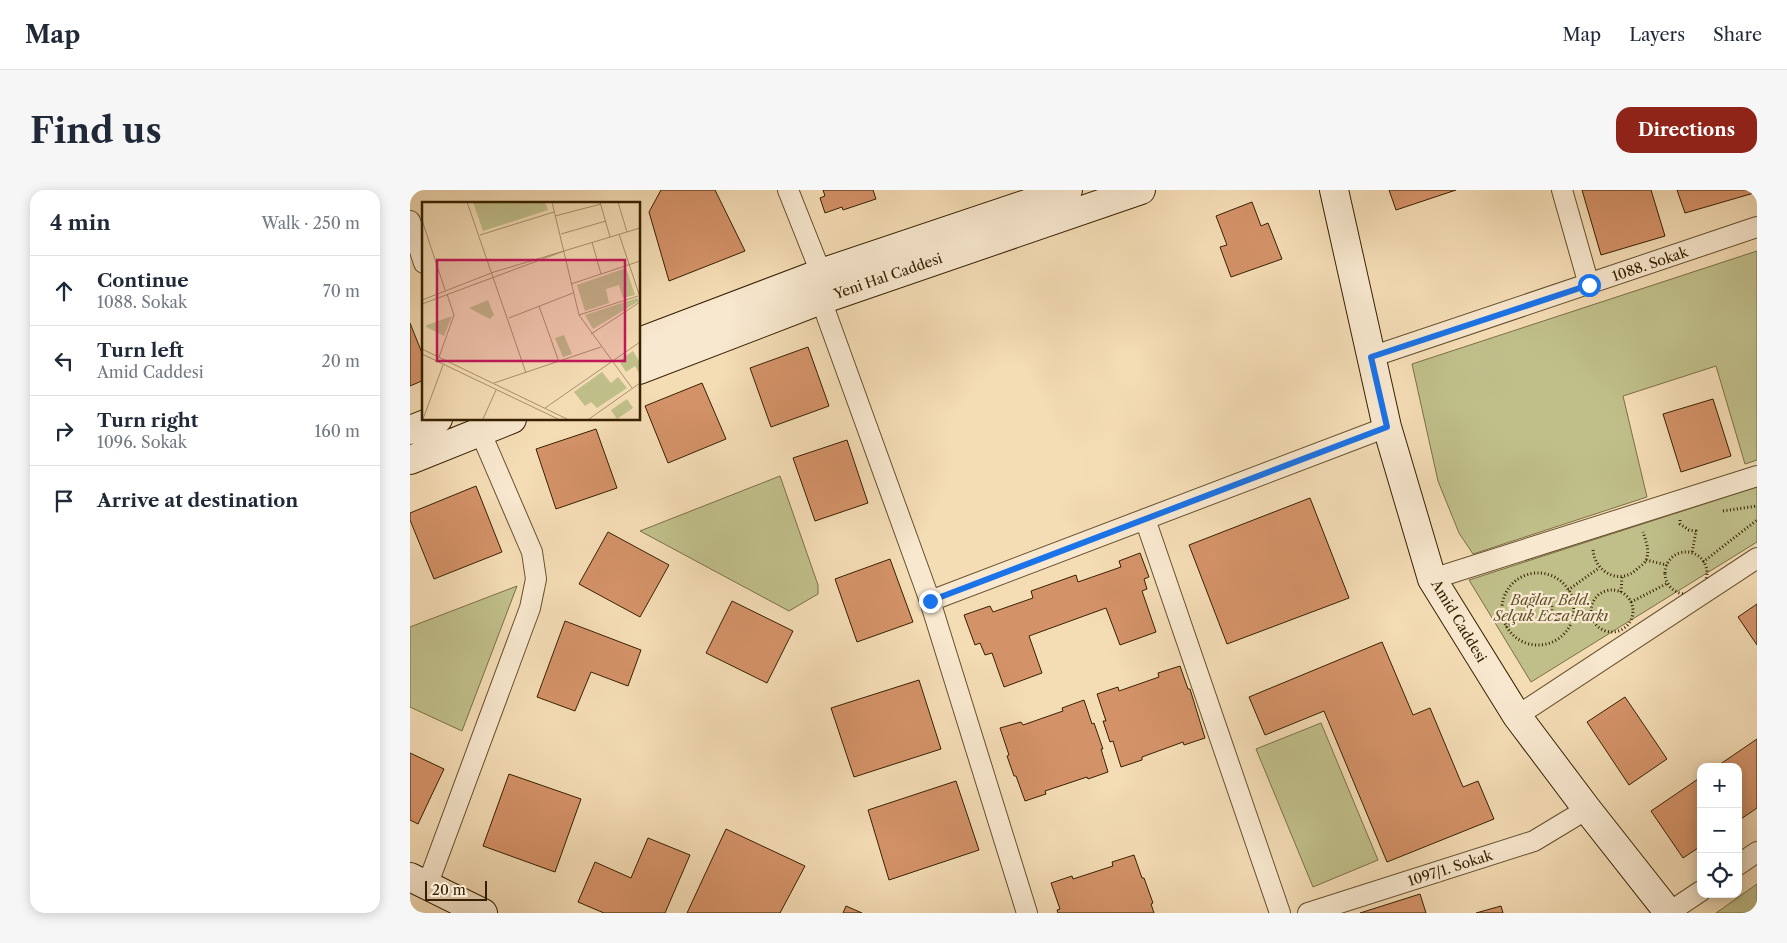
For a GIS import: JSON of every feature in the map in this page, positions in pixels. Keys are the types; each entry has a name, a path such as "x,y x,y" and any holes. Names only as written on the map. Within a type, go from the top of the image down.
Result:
{"street":[{"path":"788,190 930,601 1027,913"},
{"path":"640,342 821,286 1068,190"},
{"name":"Yeni Hal Caddesi","path":"640,370 821,286 1141,190"},
{"name":"Amid Caddesi","path":"1334,190 1387,427 1432,578 1517,716 1669,913"},
{"path":"1562,190 1589,285"},
{"path":"410,221 422,258"},
{"name":"1088. Sokak","path":"1371,357 1757,227"},
{"path":"410,430 435,420"},
{"path":"410,460 509,420"},
{"path":"930,601 1387,427"},
{"path":"480,431 532,552 536,579 530,608 419,882 483,913"},
{"path":"1432,578 1757,476"},
{"path":"1145,519 1280,913"},
{"path":"1517,716 1757,558"},
{"name":"1097/1. Sokak","path":"1308,913 1534,841 1587,809"},
{"path":"1742,862 1757,852"},
{"path":"1669,913 1697,894"}],"path":[{"path":"1723,511 1757,506"},
{"path":"1680,517 1680,524 1689,530 1696,531 1692,553"},
{"path":"1703,562 1757,520"},
{"path":"1596,527 1592,552 1599,568 1606,574 1622,578 1635,572 1646,560 1648,545 1640,524"},
{"path":"1682,552 1692,553 1701,558 1707,570 1707,576 1700,589 1694,593 1680,593 1673,590 1668,583 1665,572 1667,565 1676,555 1682,552"},
{"path":"1646,560 1667,565"},
{"path":"1568,590 1599,568"},
{"path":"1533,573 1545,574 1556,578 1568,590 1572,596 1574,608 1572,619 1567,630 1559,639 1548,644 1524,643 1514,637 1506,627 1502,616 1502,604 1505,593 1512,583 1522,576 1533,573"},
{"path":"1621,592 1622,578"},
{"path":"1631,602 1668,583"},
{"path":"1607,590 1621,592 1631,602 1632,615 1625,627 1612,632 1599,627 1591,616 1592,602 1596,596 1607,590"},
{"path":"1542,594 1550,600 1552,608 1550,616 1546,619 1538,622 1527,615 1525,606 1533,596 1542,594"},
{"path":"1506,627 1527,615"}],"green space":[{"path":"1757,251 1757,460 1745,464 1716,366 1623,396 1647,497 1473,554 1459,533 1438,481 1412,364"},
{"path":"780,476 818,585 818,594 789,611 640,531"},
{"name":"Bağlar Beld. Selçuk Ecza Parkı","path":"1757,487 1757,542 1531,682 1469,580"},
{"path":"517,586 462,731 410,707 410,627"},
{"path":"1321,723 1378,860 1313,887 1256,749"},
{"path":"1757,884 1757,913 1716,913 1737,898 1742,898 1742,895"}],"building":[{"path":"661,190 715,190 745,251 669,281 649,212"},
{"path":"823,190 873,190 876,199 843,210 842,207 825,213 820,198 825,196"},
{"path":"1389,190 1456,190 1396,210"},
{"path":"1582,190 1651,190 1665,236 1601,255"},
{"path":"1677,190 1753,190 1754,193 1685,213"},
{"path":"1252,202 1261,226 1268,223 1282,259 1231,277 1220,247 1227,245 1216,216"},
{"path":"410,323 422,353 422,381 410,386"},
{"path":"808,347 829,406 771,427 750,368"},
{"path":"702,383 726,439 668,463 645,406"},
{"path":"1713,399 1731,456 1681,472 1663,414"},
{"path":"596,429 617,488 556,509 536,449"},
{"path":"847,440 868,503 815,521 793,458"},
{"path":"476,486 502,552 434,579 410,520 410,513"},
{"path":"1310,498 1349,598 1227,644 1189,545"},
{"path":"608,532 669,565 640,617 579,584"},
{"path":"1140,553 1149,577 1144,579 1147,589 1142,591 1156,632 1120,645 1106,608 1029,636 1042,673 1004,687 992,653 985,655 980,643 975,645 964,615 990,606 993,612 1033,598 1031,591 1076,575 1078,582 1121,567 1119,561"},
{"path":"890,559 913,622 857,642 835,579"},
{"path":"732,601 793,631 767,683 706,653"},
{"path":"1757,604 1757,645 1738,617"},
{"path":"565,621 641,650 628,686 591,672 575,711 537,697"},
{"path":"1382,642 1413,715 1430,708 1463,787 1478,781 1494,819 1387,862 1324,711 1265,735 1249,697"},
{"path":"1180,666 1188,689 1190,689 1205,738 1184,745 1183,742 1121,767 1113,741 1110,742 1103,721 1106,721 1097,694 1118,687 1119,691 1159,677 1158,673"},
{"path":"919,680 941,749 854,777 831,708"},
{"path":"1625,697 1667,759 1629,785 1587,722"},
{"path":"1084,700 1103,749 1101,749 1108,772 1045,791 1046,794 1025,801 1007,756 1009,755 1000,728 1021,722 1023,725 1063,711 1062,708"},
{"path":"1757,739 1757,808 1742,818 1742,763 1722,763"},
{"path":"410,753 444,769 418,824 410,820"},
{"path":"509,774 581,799 555,872 483,846"},
{"path":"1697,780 1697,849 1683,858 1651,811"},
{"path":"956,781 979,850 889,880 868,810"},
{"path":"726,829 805,866 780,913 687,913"},
{"path":"648,838 690,855 665,913 604,913 578,902 595,862 631,878"},
{"path":"1134,855 1153,903 1151,904 1154,913 1058,913 1057,910 1060,909 1051,883 1072,876 1073,879 1113,866 1112,862"},
{"path":"1420,894 1426,913 1360,913"},
{"path":"846,906 862,913 843,913"},
{"path":"1501,906 1503,913 1476,913"}],"route":[{"path":"930,601 1387,427 1371,357 1589,285"}]}
